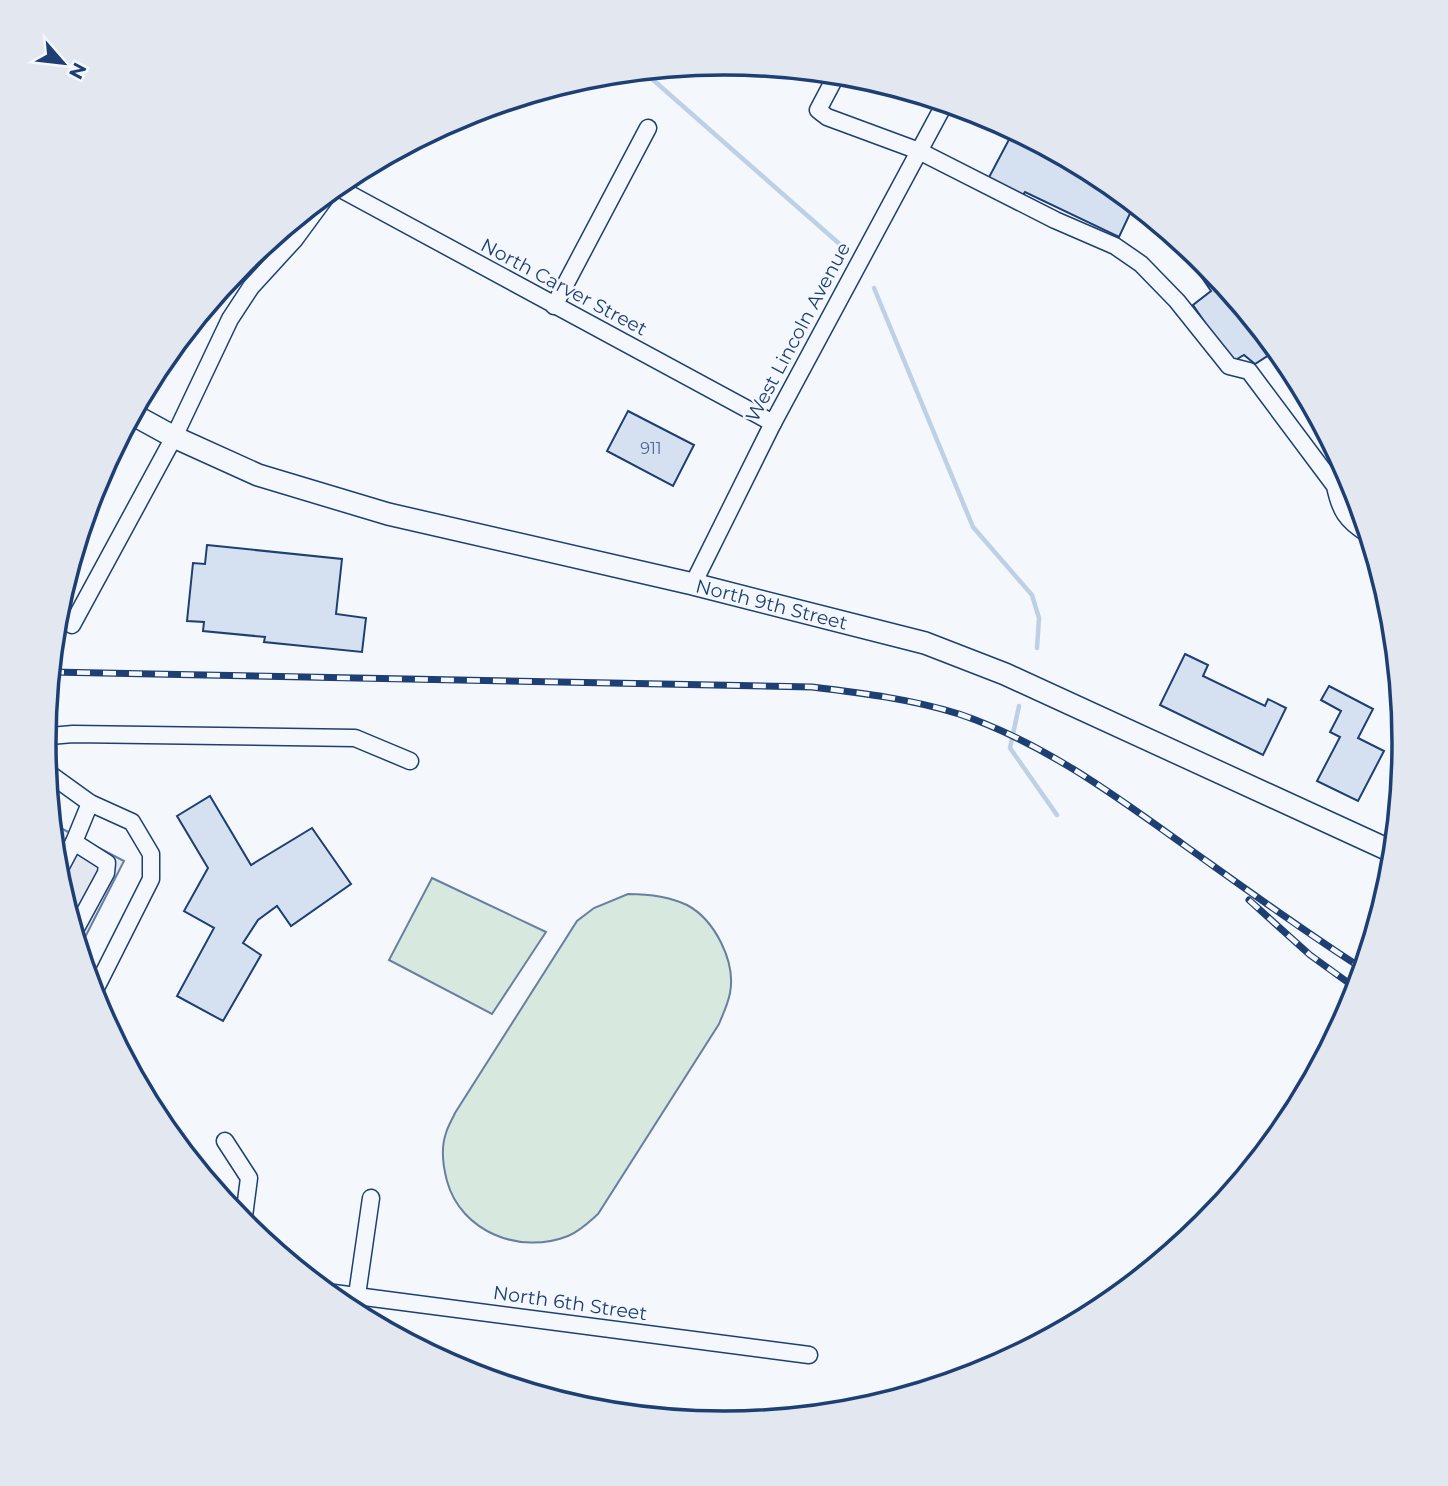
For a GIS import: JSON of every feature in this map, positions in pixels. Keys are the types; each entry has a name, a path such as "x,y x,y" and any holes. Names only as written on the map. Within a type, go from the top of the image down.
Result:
{"main road":[{"name":"North 9th Street","path":"140,418 258,475 388,514 693,584 925,643 1005,674 1383,847"}],"street":[{"path":"832,84 818,110 827,117 919,151 1055,220 1115,246 1141,264 1177,301 1229,366 1249,371 1335,486 1339,508 1356,526"},
{"name":"West Lincoln Avenue","path":"693,584 773,423 941,111"},
{"path":"554,306 648,128"},
{"name":"North Carver Street","path":"344,194 773,423"},
{"path":"72,625 174,437 230,319 251,287 310,219"},
{"path":"56,741 355,738 410,761"},
{"path":"57,779 90,803 132,822 151,854 151,879 100,981"},
{"path":"66,856 90,803"},
{"path":"74,842 107,863 106,873 80,920"},
{"path":"225,1141 249,1178 245,1208"},
{"path":"357,1295 371,1198"},
{"name":"North 6th Street","path":"347,1294 809,1355"}],"shaded area":[{"path":"62,829 124,861 85,937 69,873"},
{"path":"432,878 546,932 492,1014 389,960"},
{"path":"628,894 658,896 680,902 706,921 721,943 730,968 730,993 725,1009 719,1024 598,1214 572,1234 550,1241 531,1243 495,1235 465,1214 454,1199 444,1163 443,1144 447,1130 455,1113 577,921 594,908"}],"building":[{"path":"1009,139 1058,164 1130,213 1119,237 1025,192 1020,199 986,183"},
{"path":"1201,276 1254,336 1268,356 1255,364 1244,355 1232,362 1193,305 1211,291"},
{"path":"628,411 694,445 673,486 607,451"},
{"path":"207,545 342,559 336,614 366,618 362,652 264,642 265,637 203,631 204,622 187,621 193,563 205,564"},
{"path":"1185,654 1208,665 1203,676 1265,706 1268,699 1286,708 1263,755 1160,705"},
{"path":"1329,686 1373,709 1358,738 1384,751 1358,801 1317,781 1340,737 1330,732 1341,711 1321,700"},
{"path":"210,796 251,865 312,828 351,884 291,926 277,906 258,920 243,943 261,955 223,1021 177,996 214,928 184,911 208,868 177,816"}],"waterway":[{"path":"652,79 843,247"},
{"path":"874,288 973,527 1032,595 1039,618 1037,648"},
{"path":"1019,706 1010,748 1057,815"}],"railway":[{"path":"60,672 812,687 923,704 990,726 1048,754 1131,807 1355,964"},
{"path":"1249,900 1310,955 1348,982"}]}
